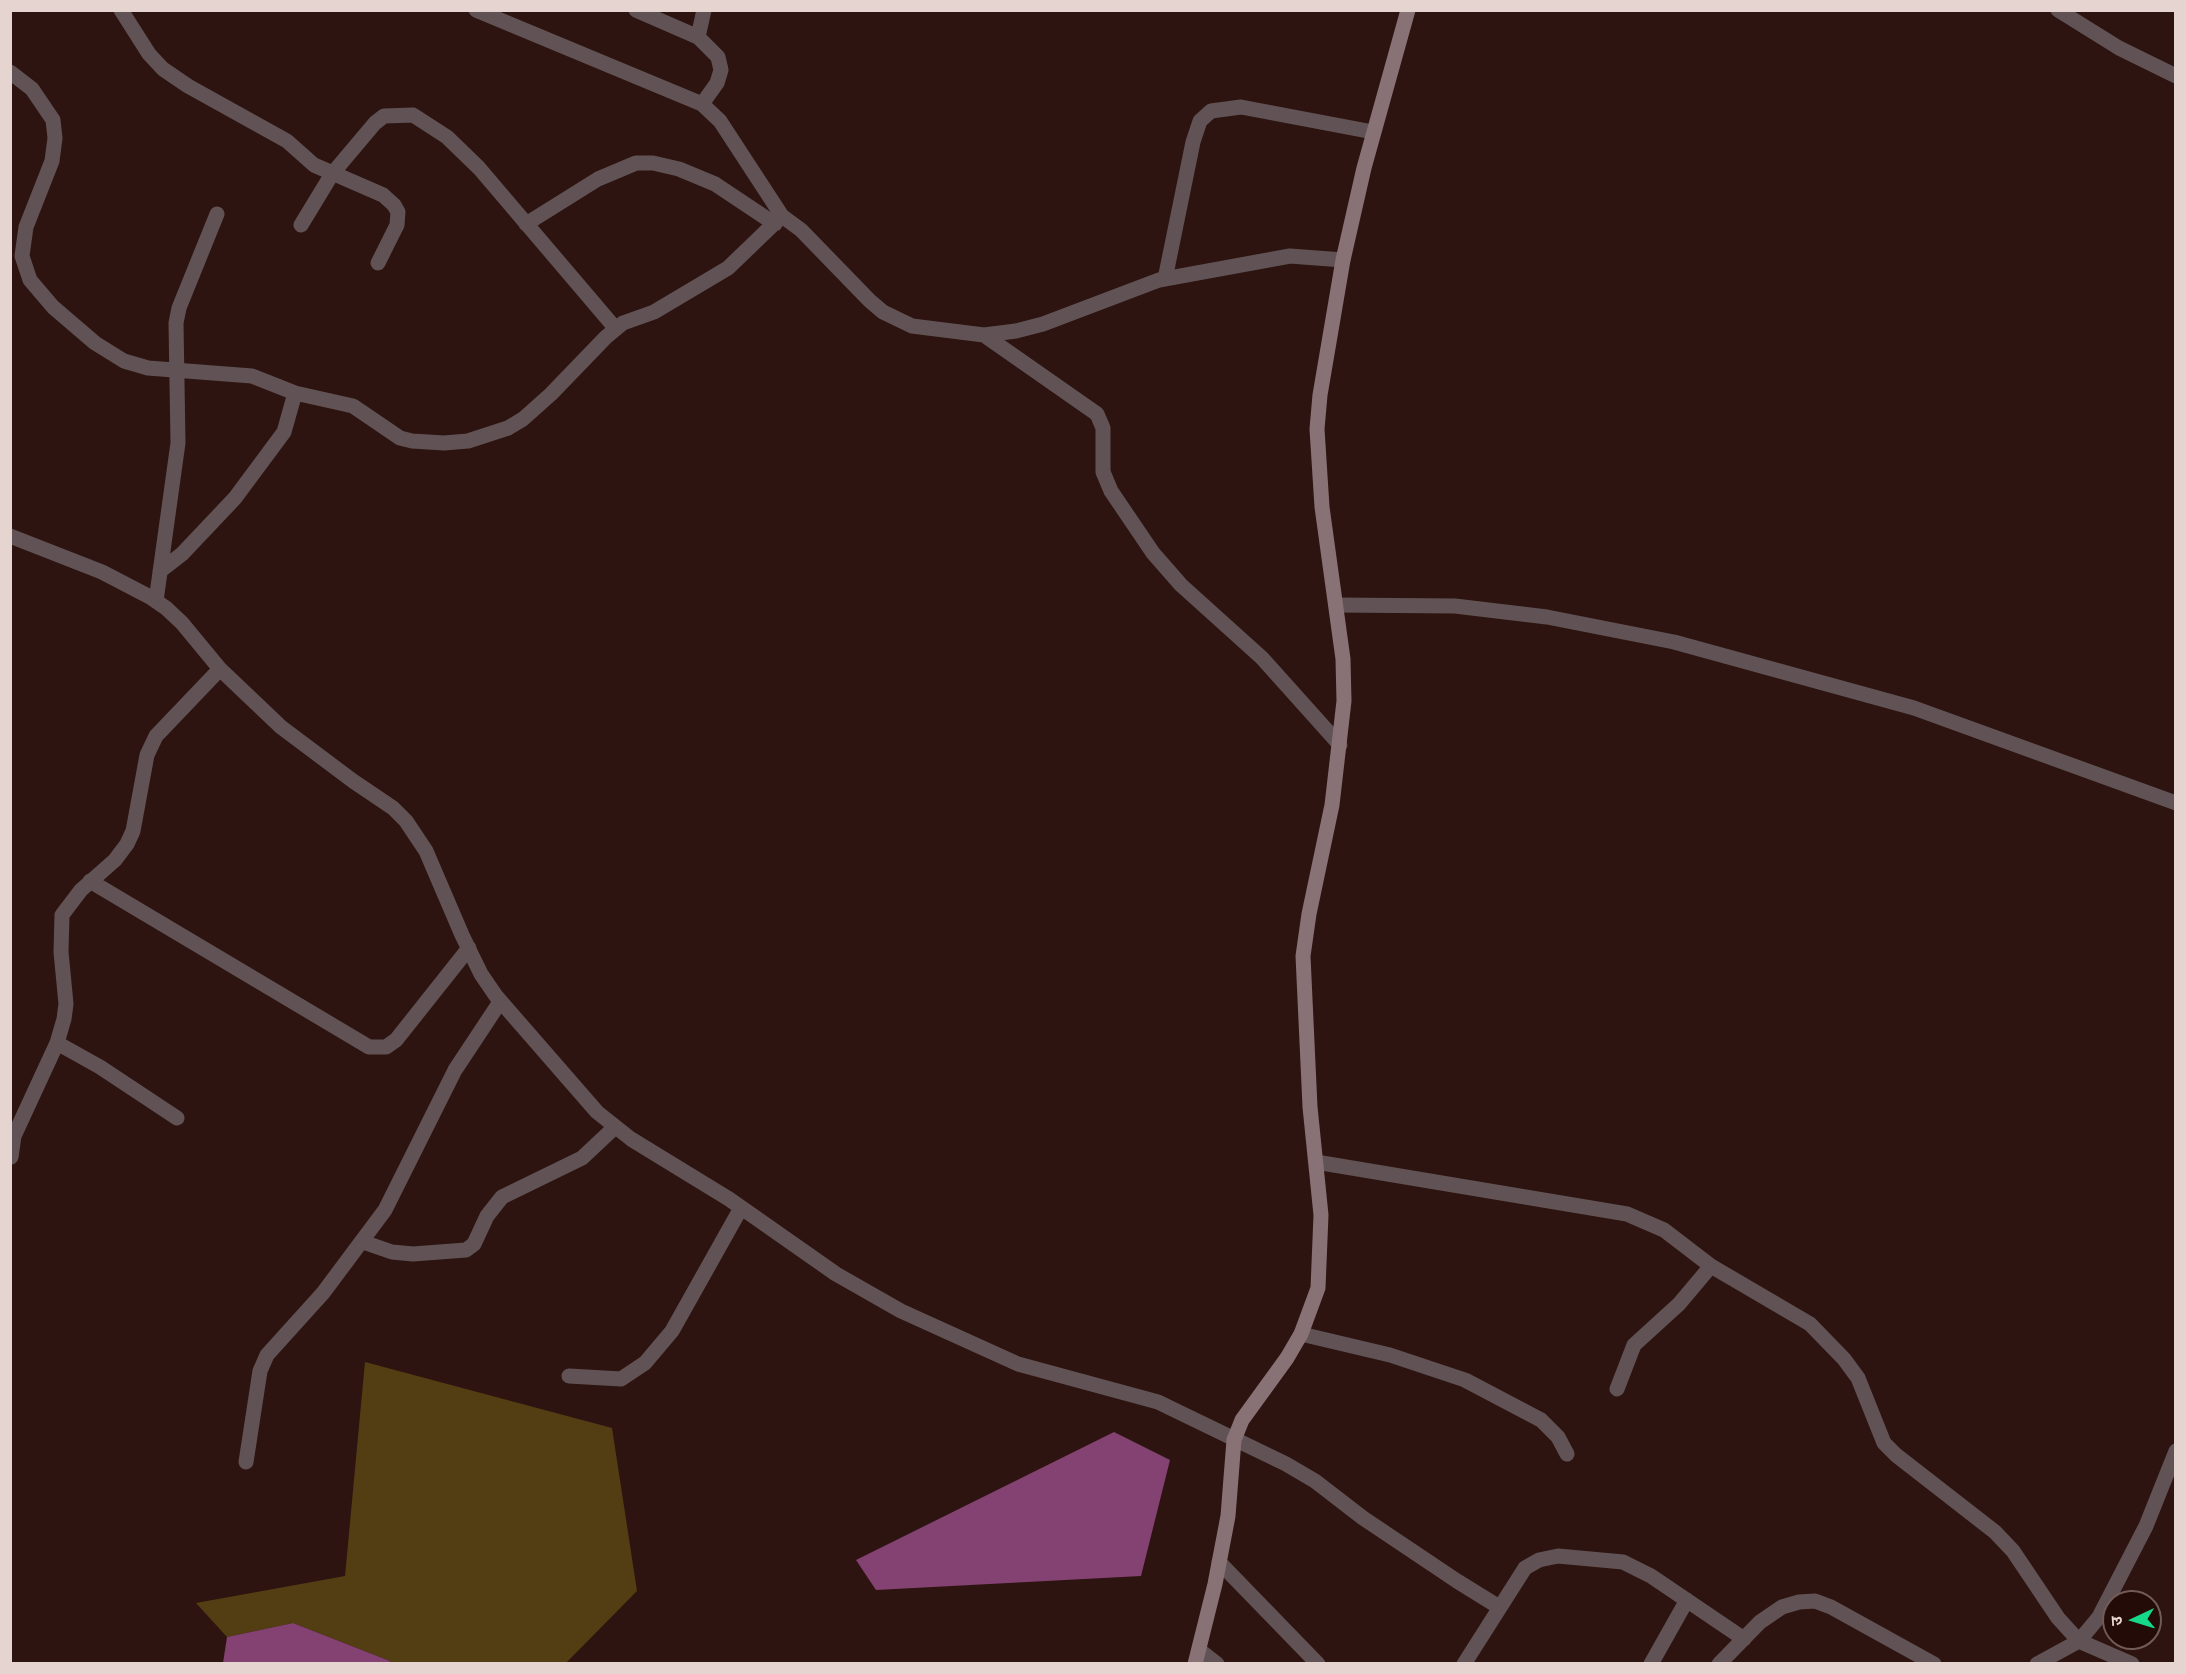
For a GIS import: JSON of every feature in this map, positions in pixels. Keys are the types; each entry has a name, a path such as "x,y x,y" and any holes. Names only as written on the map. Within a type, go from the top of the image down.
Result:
{"street":[{"path":"121,10 149,54 163,69 188,86 287,141 314,165 383,195 394,205 398,212 397,225 378,263"},
{"path":"476,10 702,104 720,121 778,220"},
{"path":"636,10 698,37 718,57 721,70 717,83 702,104"},
{"path":"698,37 704,10"},
{"path":"1217,1664 1197,1657 1228,1515 1234,1440 1242,1420 1287,1358 1301,1334 1318,1288 1321,1215 1310,1095 1303,956 1340,745 1344,690 1336,605 1322,507 1317,429 1323,372 1343,260 1373,132 1408,10"},
{"path":"2058,10 2119,48 2175,75"},
{"path":"10,72 32,89 53,120 55,138 47,179 26,227 22,256 30,280 53,307 108,353 137,366 252,376 295,393 360,408 400,438 422,443 468,441 488,436 523,419 616,329 663,306 728,268 778,220"},
{"path":"1165,279 1193,142 1200,121 1211,111 1241,107 1373,132"},
{"path":"301,225 332,174 375,123 391,115 413,115 447,137 479,168 616,329"},
{"path":"526,224 598,179 636,163 653,163 679,169 715,184 778,220 801,230 883,312 912,326 929,330 984,335 1043,324 1138,287 1165,279 1290,256 1343,260"},
{"path":"156,601 165,519 177,461 176,323 179,308 217,214"},
{"path":"984,335 1097,414 1103,428 1102,472 1111,491 1153,553 1181,585 1262,658 1340,745"},
{"path":"160,571 190,546 235,498 284,432 295,393"},
{"path":"10,536 102,572 156,601 182,623 220,669 289,733 352,781 393,808 406,821 426,851 481,974 500,1002 576,1089 615,1127 741,1208 820,1264 877,1299 972,1345 1042,1372 1158,1402 1286,1464 1315,1481 1363,1518 1499,1607"},
{"path":"1336,605 1401,603 1455,606 1547,617 1674,642 1914,708 2175,803"},
{"path":"11,1157 14,1136 57,1043 66,1004 61,952 62,915 90,881 115,860 127,844 133,831 147,755 156,736 220,669"},
{"path":"90,881 369,1047 386,1047 396,1040 469,948"},
{"path":"246,1462 255,1396 267,1355 323,1293 385,1210 454,1070 500,1002"},
{"path":"57,1043 100,1067 177,1118"},
{"path":"363,1242 392,1252 413,1254 466,1250 474,1244 487,1216 502,1197 582,1158 615,1127"},
{"path":"1316,1162 1627,1214 1664,1230 1711,1266 1810,1324 1844,1359 1858,1378 1884,1443 1896,1455 1995,1532 2013,1551 2058,1618 2079,1641 2132,1664"},
{"path":"570,1376 621,1379 645,1364 672,1331 741,1208"},
{"path":"1617,1389 1634,1345 1679,1304 1711,1266"},
{"path":"1301,1334 1390,1355 1466,1380 1541,1420 1558,1437 1567,1454"},
{"path":"2037,1664 2079,1641 2099,1617 2146,1526 2175,1451"},
{"path":"1464,1664 1525,1568 1539,1560 1558,1556 1623,1562 1651,1575 1744,1639"},
{"path":"1219,1562 1318,1664"},
{"path":"1652,1664 1687,1600"},
{"path":"1719,1664 1782,1606 1815,1601 1831,1607 1911,1657 1934,1664"}],"shaded area":[{"path":"365,1362 612,1428 637,1591 566,1663 389,1663 390,1661 293,1623 227,1637 196,1603 345,1576"},
{"path":"1114,1432 1170,1460 1141,1576 876,1590 856,1560"},
{"path":"293,1623 390,1661 389,1663 223,1663 227,1637"}]}
